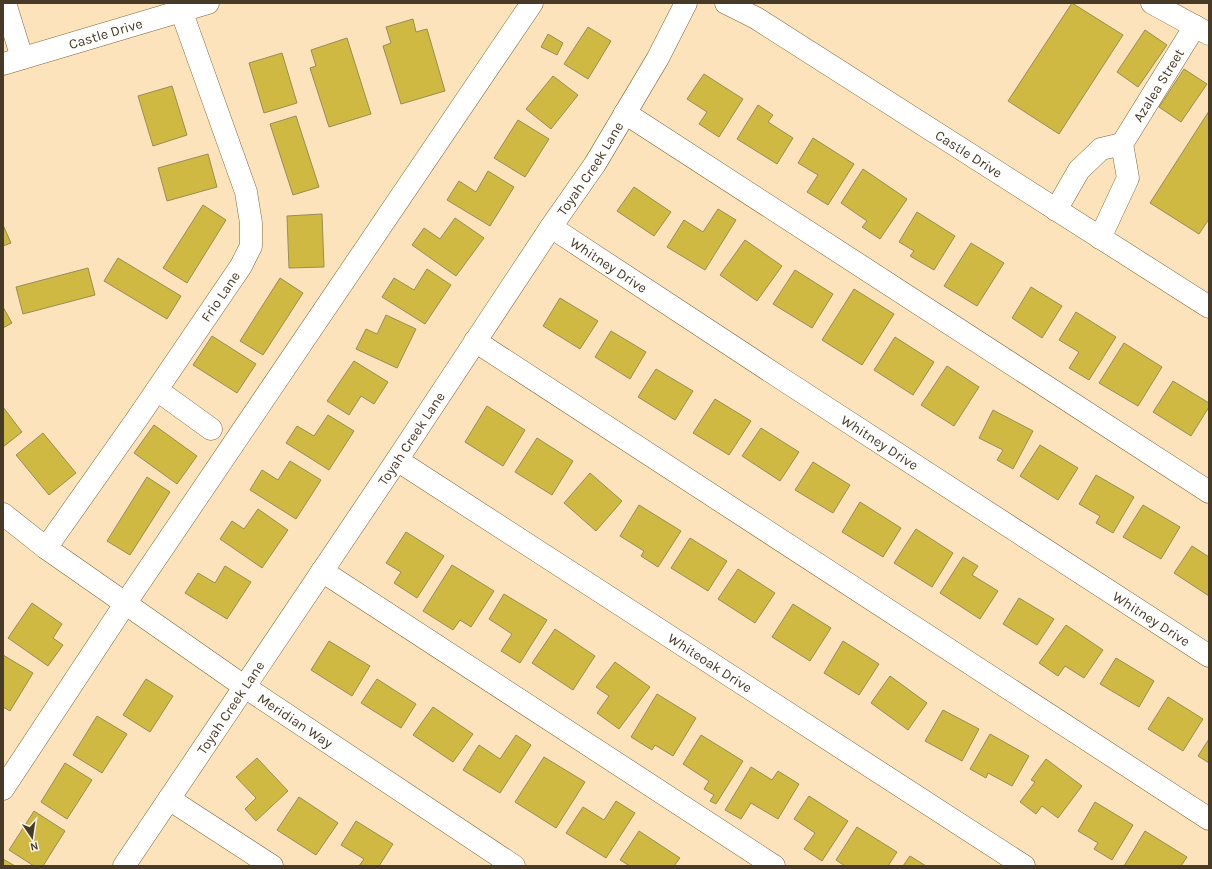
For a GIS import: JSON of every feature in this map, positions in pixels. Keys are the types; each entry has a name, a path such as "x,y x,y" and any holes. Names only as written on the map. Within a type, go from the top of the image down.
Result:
{"street":[{"path":"5,3 12,61"},
{"name":"Castle Drive","path":"12,61 208,3"},
{"path":"3,789 126,604 532,3"},
{"name":"Toyah Creek Lane","path":"124,866 397,460 551,227 595,164 658,58 686,3"},
{"name":"Castle Drive","path":"726,3 756,18 1209,307"},
{"path":"1152,3 1202,30"},
{"name":"Frio Lane","path":"46,548 157,390 241,266 251,246 251,223 246,192 181,10"},
{"name":"Azalea Street","path":"1122,144 1202,30"},
{"path":"625,113 1209,492"},
{"path":"1056,210 1079,170 1101,149 1122,144 1128,178 1100,238"},
{"name":"Whitney Drive","path":"551,227 1209,656"},
{"path":"475,341 1209,819"},
{"path":"157,390 211,429"},
{"name":"Whiteoak Drive","path":"397,460 1024,866"},
{"name":"Meridian Way","path":"6,524 46,548 245,687 514,866"},
{"path":"322,571 774,866"},
{"path":"169,799 272,866"}],"building":[{"path":"1072,3 1123,35 1059,134 1008,101"},
{"path":"413,19 416,32 427,29 445,91 401,104 383,46 391,43 386,27"},
{"path":"588,27 611,41 588,79 564,64"},
{"path":"1145,30 1167,45 1138,87 1117,72"},
{"path":"548,34 563,43 557,55 541,47"},
{"path":"347,38 371,114 329,127 310,68 316,66 311,50"},
{"path":"282,53 297,103 264,113 249,63"},
{"path":"1184,69 1207,84 1181,122 1159,107"},
{"path":"704,74 743,99 719,137 699,124 707,112 687,99"},
{"path":"553,76 578,95 551,129 526,109"},
{"path":"172,86 187,135 153,146 138,96"},
{"path":"758,105 773,115 768,122 793,138 777,164 737,139"},
{"path":"1209,111 1209,219 1199,234 1150,203"},
{"path":"296,116 319,187 293,195 270,124"},
{"path":"518,120 549,139 525,177 494,158"},
{"path":"813,138 854,164 828,205 807,192 818,175 798,163"},
{"path":"208,154 217,187 167,201 158,168"},
{"path":"863,169 907,199 880,239 862,227 867,221 841,203"},
{"path":"488,171 514,187 490,226 447,200 459,181 476,192"},
{"path":"634,187 671,212 654,236 617,211"},
{"path":"203,205 226,220 187,283 163,268"},
{"path":"718,209 736,220 705,270 667,247 684,220 703,232"},
{"path":"917,212 955,236 934,270 910,256 914,251 899,242"},
{"path":"322,214 324,267 289,268 287,216"},
{"path":"455,218 484,238 456,276 412,245 424,228 440,239"},
{"path":"3,225 11,243 3,246"},
{"path":"745,240 782,266 757,301 720,275"},
{"path":"971,243 1004,263 977,306 944,286"},
{"path":"118,258 181,296 167,319 104,281"},
{"path":"88,268 95,295 23,314 16,287"},
{"path":"427,269 451,285 425,324 382,297 394,278 414,290"},
{"path":"795,270 833,294 812,328 773,304"},
{"path":"280,278 303,293 263,355 240,341"},
{"path":"1031,287 1062,306 1042,338 1012,318"},
{"path":"854,289 894,314 862,365 822,340"},
{"path":"560,298 598,321 580,349 543,326"},
{"path":"3,307 12,323 3,328"},
{"path":"1076,312 1116,337 1089,380 1069,368 1079,352 1059,340"},
{"path":"386,315 416,329 397,368 356,349 366,329 377,334"},
{"path":"611,331 646,352 630,379 595,357"},
{"path":"212,336 256,364 237,393 193,365"},
{"path":"895,337 934,362 913,395 874,370"},
{"path":"1124,343 1162,367 1138,406 1099,383"},
{"path":"354,361 388,382 374,404 361,396 349,415 327,401"},
{"path":"947,366 979,387 954,426 921,405"},
{"path":"656,369 693,391 675,420 638,397"},
{"path":"1173,381 1209,403 1209,407 1191,436 1153,412"},
{"path":"715,399 751,421 729,455 693,433"},
{"path":"487,406 525,430 503,466 465,442"},
{"path":"3,407 22,432 3,447"},
{"path":"993,410 1033,431 1013,469 997,460 1003,450 979,438"},
{"path":"328,415 354,431 329,470 286,443 297,426 314,436"},
{"path":"154,425 197,456 177,484 134,453"},
{"path":"761,428 799,452 780,481 742,456"},
{"path":"43,433 76,473 49,495 16,455"},
{"path":"537,438 573,461 552,495 515,472"},
{"path":"1040,445 1078,468 1058,500 1020,476"},
{"path":"290,461 321,480 296,519 250,490 262,470 278,480"},
{"path":"813,462 850,485 833,513 795,490"},
{"path":"590,473 622,501 596,531 564,503"},
{"path":"1096,475 1134,497 1113,533 1096,523 1100,516 1079,504"},
{"path":"147,477 170,492 130,555 107,541"},
{"path":"860,502 901,528 883,557 842,532"},
{"path":"639,505 681,531 658,567 641,556 644,551 620,536"},
{"path":"1143,505 1180,527 1161,559 1123,537"},
{"path":"258,509 288,530 262,568 220,539 232,521 244,529"},
{"path":"916,529 953,553 932,587 894,563"},
{"path":"406,532 444,556 417,598 394,583 401,572 386,563"},
{"path":"690,538 727,561 708,591 671,568"},
{"path":"1192,546 1209,557 1209,596 1174,573"},
{"path":"963,557 978,566 972,575 998,591 980,619 940,593"},
{"path":"452,565 494,591 471,627 460,620 453,630 423,611"},
{"path":"225,566 251,582 227,619 185,593 198,573 215,583"},
{"path":"738,569 775,593 755,623 718,599"},
{"path":"504,594 547,620 520,663 501,651 512,634 489,619"},
{"path":"1019,598 1054,619 1037,645 1003,624"},
{"path":"32,603 62,624 53,638 63,645 48,666 8,638"},
{"path":"793,604 831,628 810,661 772,637"},
{"path":"1066,625 1103,650 1084,678 1065,666 1058,676 1039,663"},
{"path":"555,629 595,656 573,690 532,663"},
{"path":"329,641 370,666 352,696 311,670"},
{"path":"843,641 879,664 859,695 824,673"},
{"path":"3,655 33,673 10,711 3,707"},
{"path":"1116,658 1154,681 1139,707 1100,684"},
{"path":"615,662 650,687 619,729 597,713 609,696 596,687"},
{"path":"890,676 927,703 908,730 871,703"},
{"path":"146,679 173,696 150,732 123,715"},
{"path":"377,679 416,704 401,728 361,703"},
{"path":"657,694 696,718 673,756 655,745 652,750 631,737"},
{"path":"1168,697 1203,719 1183,751 1148,729"},
{"path":"433,707 473,734 453,762 413,735"},
{"path":"943,710 979,729 962,761 925,741"},
{"path":"97,716 127,734 102,773 73,755"},
{"path":"990,734 1029,756 1012,786 988,773 986,778 970,769"},
{"path":"516,735 531,745 500,793 463,770 479,745 500,759"},
{"path":"701,735 743,761 716,804 710,801 714,795 704,789 709,781 683,764"},
{"path":"1209,739 1209,763 1198,756"},
{"path":"544,757 585,782 556,828 515,802"},
{"path":"257,758 288,791 256,821 245,809 256,798 236,777"},
{"path":"1046,759 1082,786 1058,818 1042,806 1036,814 1020,802 1035,782 1031,780"},
{"path":"65,763 92,780 67,819 41,802"},
{"path":"751,767 772,780 778,771 799,784 778,819 751,803 741,819 725,810"},
{"path":"809,796 848,821 822,861 804,849 815,833 794,819"},
{"path":"299,797 338,823 316,855 277,830"},
{"path":"616,801 635,813 606,858 566,833 583,807 604,820"},
{"path":"1095,802 1133,825 1112,860 1094,849 1098,843 1078,831"},
{"path":"34,811 65,831 43,866 34,866 9,850"},
{"path":"356,821 393,844 379,866 359,866 364,859 341,845"},
{"path":"857,827 897,852 888,866 845,866 836,860"},
{"path":"639,831 680,858 674,866 630,866 620,860"},
{"path":"1145,831 1187,857 1181,866 1124,866"},
{"path":"910,856 926,866 903,866"},
{"path":"3,859 15,866 3,866"}]}
